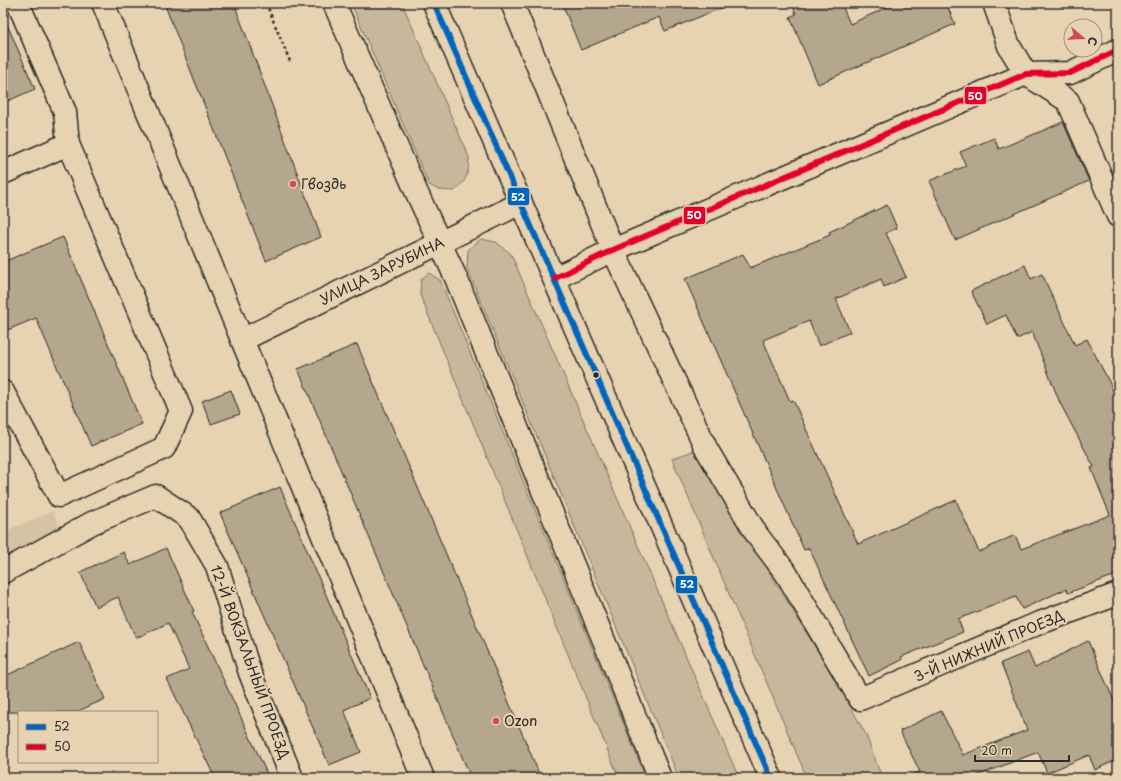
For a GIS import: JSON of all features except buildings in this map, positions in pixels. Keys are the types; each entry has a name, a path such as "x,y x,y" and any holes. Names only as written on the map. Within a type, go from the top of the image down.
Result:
{"street":[{"path":"3,392 59,496 164,448 182,411 68,144 64,112 18,3"},
{"path":"103,3 423,778"},
{"path":"334,3 416,191 441,242 660,778"},
{"path":"434,3 555,278 771,778"},
{"path":"512,3 613,250"},
{"path":"994,3 1009,46 1026,74 1068,101 1118,216"},
{"path":"555,278 613,250 1026,74 1070,72 1118,50"},
{"path":"3,172 68,144"},
{"name":"УЛИЦА ЗАРУБИНА","path":"242,340 521,203"},
{"name":"3-Й НИЖНИЙ ПРОЕЗД","path":"613,250 707,450 757,534 786,573 860,699 1037,624 1118,594"},
{"name":"12-Й ВОКЗАЛЬНЫЙ ПРОЕЗД","path":"3,572 92,523 156,496 189,518 218,566 250,673 292,778"}],"path":[{"path":"266,3 291,64"}],"shaded area":[{"path":"351,3 402,3 469,157 465,180 454,191 439,190 429,185"},
{"path":"481,239 496,242 511,254 739,778 679,778 467,268 468,250"},
{"path":"429,273 440,280 646,778 619,778 420,295 421,279"},
{"path":"695,450 842,691 866,735 882,778 807,778 672,459"},
{"path":"53,511 61,531 3,579 3,532"}],"transit line":[{"name":"52","path":"434,3 771,778"},
{"name":"50","path":"555,278 613,250 1026,74 1070,73 1118,50"}],"place":[{"name":"Гвоздь","path":"293,184"},
{"name":"Ozon","path":"496,721"}]}
